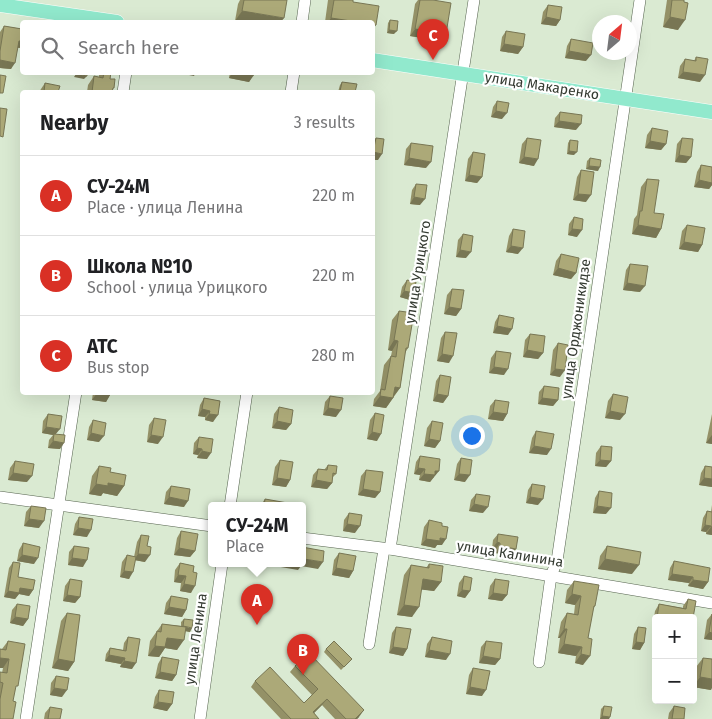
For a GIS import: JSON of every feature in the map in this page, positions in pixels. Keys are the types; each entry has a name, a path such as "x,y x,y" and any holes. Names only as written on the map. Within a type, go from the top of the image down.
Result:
{"main road":[{"path":"0,5 103,20"},
{"name":"улица Макаренко","path":"375,60 712,112"}],"street":[{"path":"302,20 305,0"},
{"name":"улица Урицкого","path":"369,644 387,549 474,0"},
{"name":"улица Орджоникидзе","path":"539,662 551,576 557,561 640,0"},
{"path":"123,90 126,75"},
{"path":"291,90 294,75"},
{"path":"26,719 76,395"},
{"path":"231,502 247,395"},
{"path":"0,497 208,525"},
{"name":"улица Калинина","path":"306,539 387,549 712,603"},
{"name":"улица Ленина","path":"200,719 222,567"}],"building":[{"path":"244,0 287,0 284,18 242,11"},
{"path":"334,0 353,0 353,2 379,6 376,25 375,20 331,18"},
{"path":"420,0 451,3 446,34 415,29"},
{"path":"672,0 684,0 684,2 688,3 685,20 670,17"},
{"path":"548,5 562,7 560,20 546,17"},
{"path":"390,20 398,21 397,31 389,30"},
{"path":"4,26 20,29 20,41 15,63 0,60"},
{"path":"506,31 525,34 523,47 504,44"},
{"path":"571,39 592,43 591,55 569,51"},
{"path":"696,57 708,59 705,75 683,72 685,59 696,61"},
{"path":"0,75 6,76 3,93 0,93"},
{"path":"104,75 111,75 110,79 115,79 112,90 92,90 94,76 103,78"},
{"path":"342,82 357,84 356,90 340,90"},
{"path":"45,83 60,86 59,90 44,90"},
{"path":"497,101 509,103 507,113 496,111"},
{"path":"0,108 7,109 3,137 0,136"},
{"path":"560,112 582,115 581,124 559,121"},
{"path":"652,128 668,131 666,144 650,141"},
{"path":"376,138 384,139 382,154 375,152"},
{"path":"527,138 541,140 538,159 524,157"},
{"path":"682,138 693,139 691,157 679,155"},
{"path":"570,140 578,141 577,152 569,151"},
{"path":"411,143 433,146 431,162 409,158"},
{"path":"473,152 485,154 482,177 469,175"},
{"path":"590,158 601,160 600,167 589,166"},
{"path":"701,165 712,167 712,183 699,180"},
{"path":"581,170 594,172 591,195 578,194"},
{"path":"647,179 659,180 654,213 664,214 661,229 638,225"},
{"path":"416,184 427,185 425,199 414,197"},
{"path":"574,217 583,219 582,230 572,229"},
{"path":"687,225 705,228 702,245 684,242"},
{"path":"513,229 525,231 523,248 511,246"},
{"path":"463,234 473,236 471,252 460,250"},
{"path":"561,254 579,258 576,273 558,268"},
{"path":"630,264 648,266 645,286 627,283"},
{"path":"407,280 416,282 414,293 404,291"},
{"path":"452,289 464,290 461,309 449,307"},
{"path":"399,311 414,313 400,388 395,387 393,398 380,396 381,389 385,390 391,356 396,357 398,341 394,340"},
{"path":"499,315 514,318 512,329 497,326"},
{"path":"445,332 457,333 453,356 442,354"},
{"path":"530,334 545,336 543,353 527,350"},
{"path":"558,343 568,345 565,370 555,369"},
{"path":"496,351 511,353 508,369 494,367"},
{"path":"440,375 451,377 448,396 437,394"},
{"path":"544,386 559,388 558,400 542,398"},
{"path":"613,394 628,397 625,414 610,411"},
{"path":"330,396 343,398 341,410 328,408"},
{"path":"204,398 220,401 218,415 209,414 210,411 202,409"},
{"path":"495,400 509,402 507,414 493,412"},
{"path":"279,407 293,410 291,424 277,421"},
{"path":"375,413 384,415 381,434 372,432"},
{"path":"48,414 62,416 60,429 46,427"},
{"path":"154,418 166,420 163,437 151,435"},
{"path":"93,420 106,423 104,436 91,433"},
{"path":"432,421 443,423 440,441 429,439"},
{"path":"536,431 554,434 551,449 534,446"},
{"path":"54,434 65,435 64,443 53,441"},
{"path":"199,437 213,439 211,453 197,448"},
{"path":"601,446 612,447 611,461 600,460"},
{"path":"420,456 440,459 439,471 435,471 435,475 424,474 425,469 418,468"},
{"path":"461,458 472,460 470,475 459,474"},
{"path":"280,460 293,462 290,480 277,478"},
{"path":"15,461 34,464 32,476 13,473"},
{"path":"328,465 337,466 336,474 333,473 332,483 316,480 318,469 327,470"},
{"path":"99,466 111,468 110,472 126,475 124,486 108,483 108,486 96,484"},
{"path":"705,466 712,467 712,479 704,478"},
{"path":"366,470 383,472 380,492 363,489"},
{"path":"532,484 545,486 543,499 530,497"},
{"path":"171,486 190,489 188,501 169,497"},
{"path":"599,491 612,493 611,508 597,506"},
{"path":"476,494 490,496 488,507 474,504"},
{"path":"265,499 282,502 265,502"},
{"path":"31,506 46,508 44,521 29,519"},
{"path":"707,511 712,512 712,527 705,525"},
{"path":"349,513 362,515 360,526 347,524"},
{"path":"79,517 93,519 91,530 78,528"},
{"path":"429,520 442,523 442,526 448,527 446,539 440,538 440,541 426,539"},
{"path":"181,531 198,534 195,551 179,548"},
{"path":"498,534 518,537 516,549 500,546 500,543 497,542"},
{"path":"141,535 149,536 147,546 151,547 150,555 138,554"},
{"path":"23,543 40,547 38,558 22,555"},
{"path":"74,546 89,548 87,560 72,558"},
{"path":"607,546 641,552 639,565 605,559"},
{"path":"306,548 324,551 323,562 306,559"},
{"path":"339,553 356,556 353,571 336,568"},
{"path":"127,555 136,557 133,572 124,571"},
{"path":"674,561 710,568 708,582 693,580 693,577 672,574"},
{"path":"13,562 20,563 18,577 35,580 33,590 20,588 19,593 8,591"},
{"path":"180,563 194,566 193,572 197,573 195,586 184,584 186,576 178,575"},
{"path":"429,564 443,566 441,582 423,579 419,607 404,605 411,565 429,568"},
{"path":"464,576 472,578 470,591 462,590"},
{"path":"70,579 82,581 80,597 67,595"},
{"path":"495,579 509,581 507,595 493,593"},
{"path":"574,581 599,585 588,638 592,639 590,656 581,654 582,647 564,644 567,629 564,629 567,613 578,615 581,596 572,594"},
{"path":"171,596 188,599 186,610 169,607"},
{"path":"688,599 696,601 694,614 658,614 659,604 686,609"},
{"path":"17,604 30,606 28,619 15,617"},
{"path":"67,613 80,615 74,662 58,659"},
{"path":"712,614 712,633 709,632"},
{"path":"184,619 193,620 192,628 183,626"},
{"path":"162,624 186,627 184,640 167,638 165,647 155,646 157,631 161,632"},
{"path":"396,627 411,629 407,649 393,647"},
{"path":"638,627 646,628 644,643 636,642"},
{"path":"128,637 140,639 136,663 124,661 125,658 109,655 110,648 126,651"},
{"path":"432,637 452,641 450,654 429,650"},
{"path":"8,641 25,644 18,686 16,686 13,701 16,702 13,719 0,719 0,699 3,683 0,682 0,672 7,673 9,659 0,658 0,649 6,650"},
{"path":"334,641 352,659 344,667 326,649"},
{"path":"486,641 502,643 500,659 483,656"},
{"path":"309,653 364,710 355,719 346,719 327,699 313,712 319,719 291,719 255,681 270,667 304,703 318,689 295,666"},
{"path":"162,657 179,660 176,675 160,672"},
{"path":"703,658 712,659 712,679 700,677"},
{"path":"473,668 490,671 486,690 470,687"},
{"path":"56,676 69,678 67,690 54,688"},
{"path":"159,690 174,692 172,704 158,702"},
{"path":"604,706 612,707 610,717 602,716"},
{"path":"674,706 685,708 684,719 672,719"},
{"path":"50,707 62,709 60,719 48,719"}],"place":[{"name":"АТС","path":"433,60"},
{"name":"СУ-24М","path":"257,625"},
{"name":"Школа №10","path":"303,675"}]}
